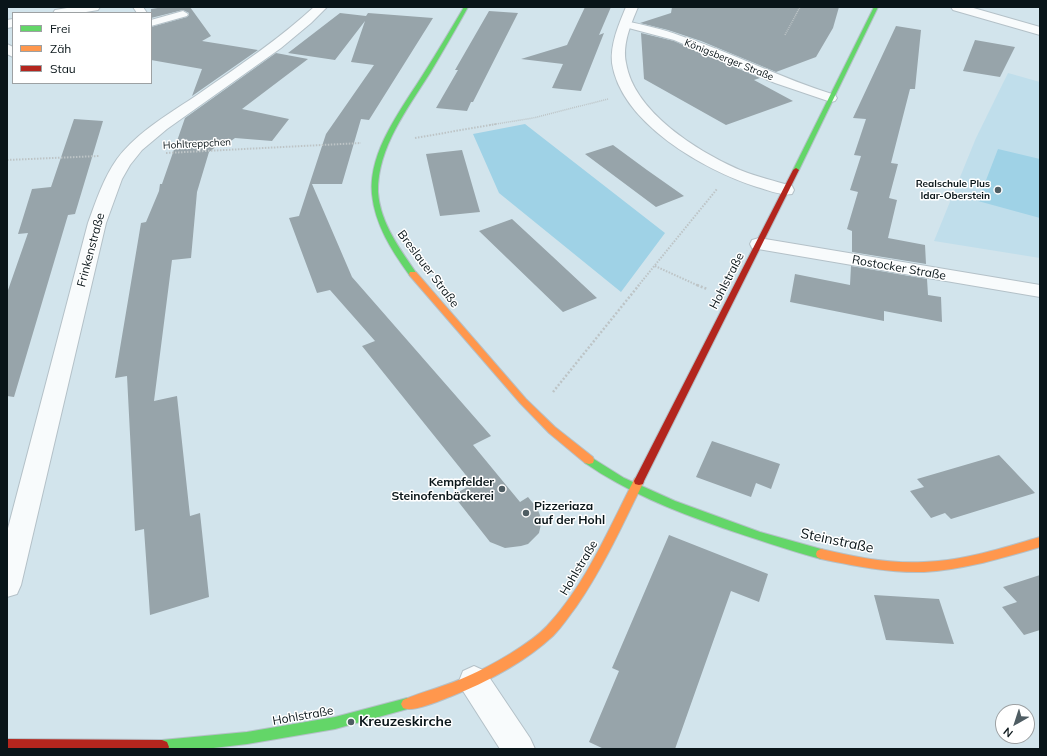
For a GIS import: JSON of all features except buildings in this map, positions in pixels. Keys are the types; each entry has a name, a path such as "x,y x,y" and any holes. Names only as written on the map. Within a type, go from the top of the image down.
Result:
{"street":[{"path":"66,12 94,7"},
{"name":"Frinkenstraße","path":"7,585 97,223 108,190 119,169 128,155 161,127 284,40 321,7"},
{"name":"Breslauer Straße","path":"466,7 401,117 388,143 377,175 375,188 376,205 383,228 396,250 426,289 536,413 566,442 594,464 635,489"},
{"path":"632,7 625,24 620,46 619,62 622,77 630,93 640,107 677,139 702,156 733,173 786,190"},
{"name":"Hohlstraße","path":"7,746 171,747 247,738 335,723 415,702 474,681 518,656 550,631 572,604 595,566 759,244 876,7"},
{"path":"957,7 1040,31"},
{"name":"Rostocker Straße","path":"759,244 1040,291"},
{"name":"Steinstraße","path":"635,489 760,537 820,554 865,564 909,567 948,564 993,556 1040,542"},
{"path":"474,681 519,749"}],"lane":[{"path":"152,23 182,14"},
{"name":"Königsberger Straße","path":"625,24 658,30 800,89 831,98"}],"path":[{"path":"785,35 800,7"},
{"name":"Hohltreppchen","path":"7,160 363,142 388,143 534,118 630,93"},
{"path":"536,413 655,266 695,214 733,173"},
{"path":"655,266 708,289 732,296"}],"shaded area":[{"name":"Realschule Plus Idar-Oberstein","path":"1008,73 1040,82 1040,258 934,241 976,138"},
{"path":"525,124 665,233 621,292 499,193 473,134"},
{"path":"998,149 1040,159 1040,218 978,201"}],"traffic: fast":[{"path":"413,274 388,236 379,215 375,192 379,161 385,145 401,114 466,7"},
{"path":"796,170 876,7"},
{"path":"589,460 621,481 654,497 707,518 760,536 821,554"},
{"path":"162,747 247,738 335,723 407,704"}],"traffic: slow":[{"path":"413,274 523,401 552,430 589,460"},
{"path":"407,704 440,694 488,673 518,655 551,630 565,613 589,577 639,481"},
{"path":"821,554 872,564 898,567 924,567 968,561 1040,542"}],"traffic: jam":[{"path":"639,481 796,170"},
{"path":"7,746 162,747"}],"place":[{"name":"Realschule Plus Idar-Oberstein","path":"998,190"},
{"name":"Kempfelder Steinofenbäckerei","path":"502,489"},
{"name":"Pizzeriaza auf der Hohl","path":"526,513"},
{"name":"Kreuzeskirche","path":"351,722"}]}
